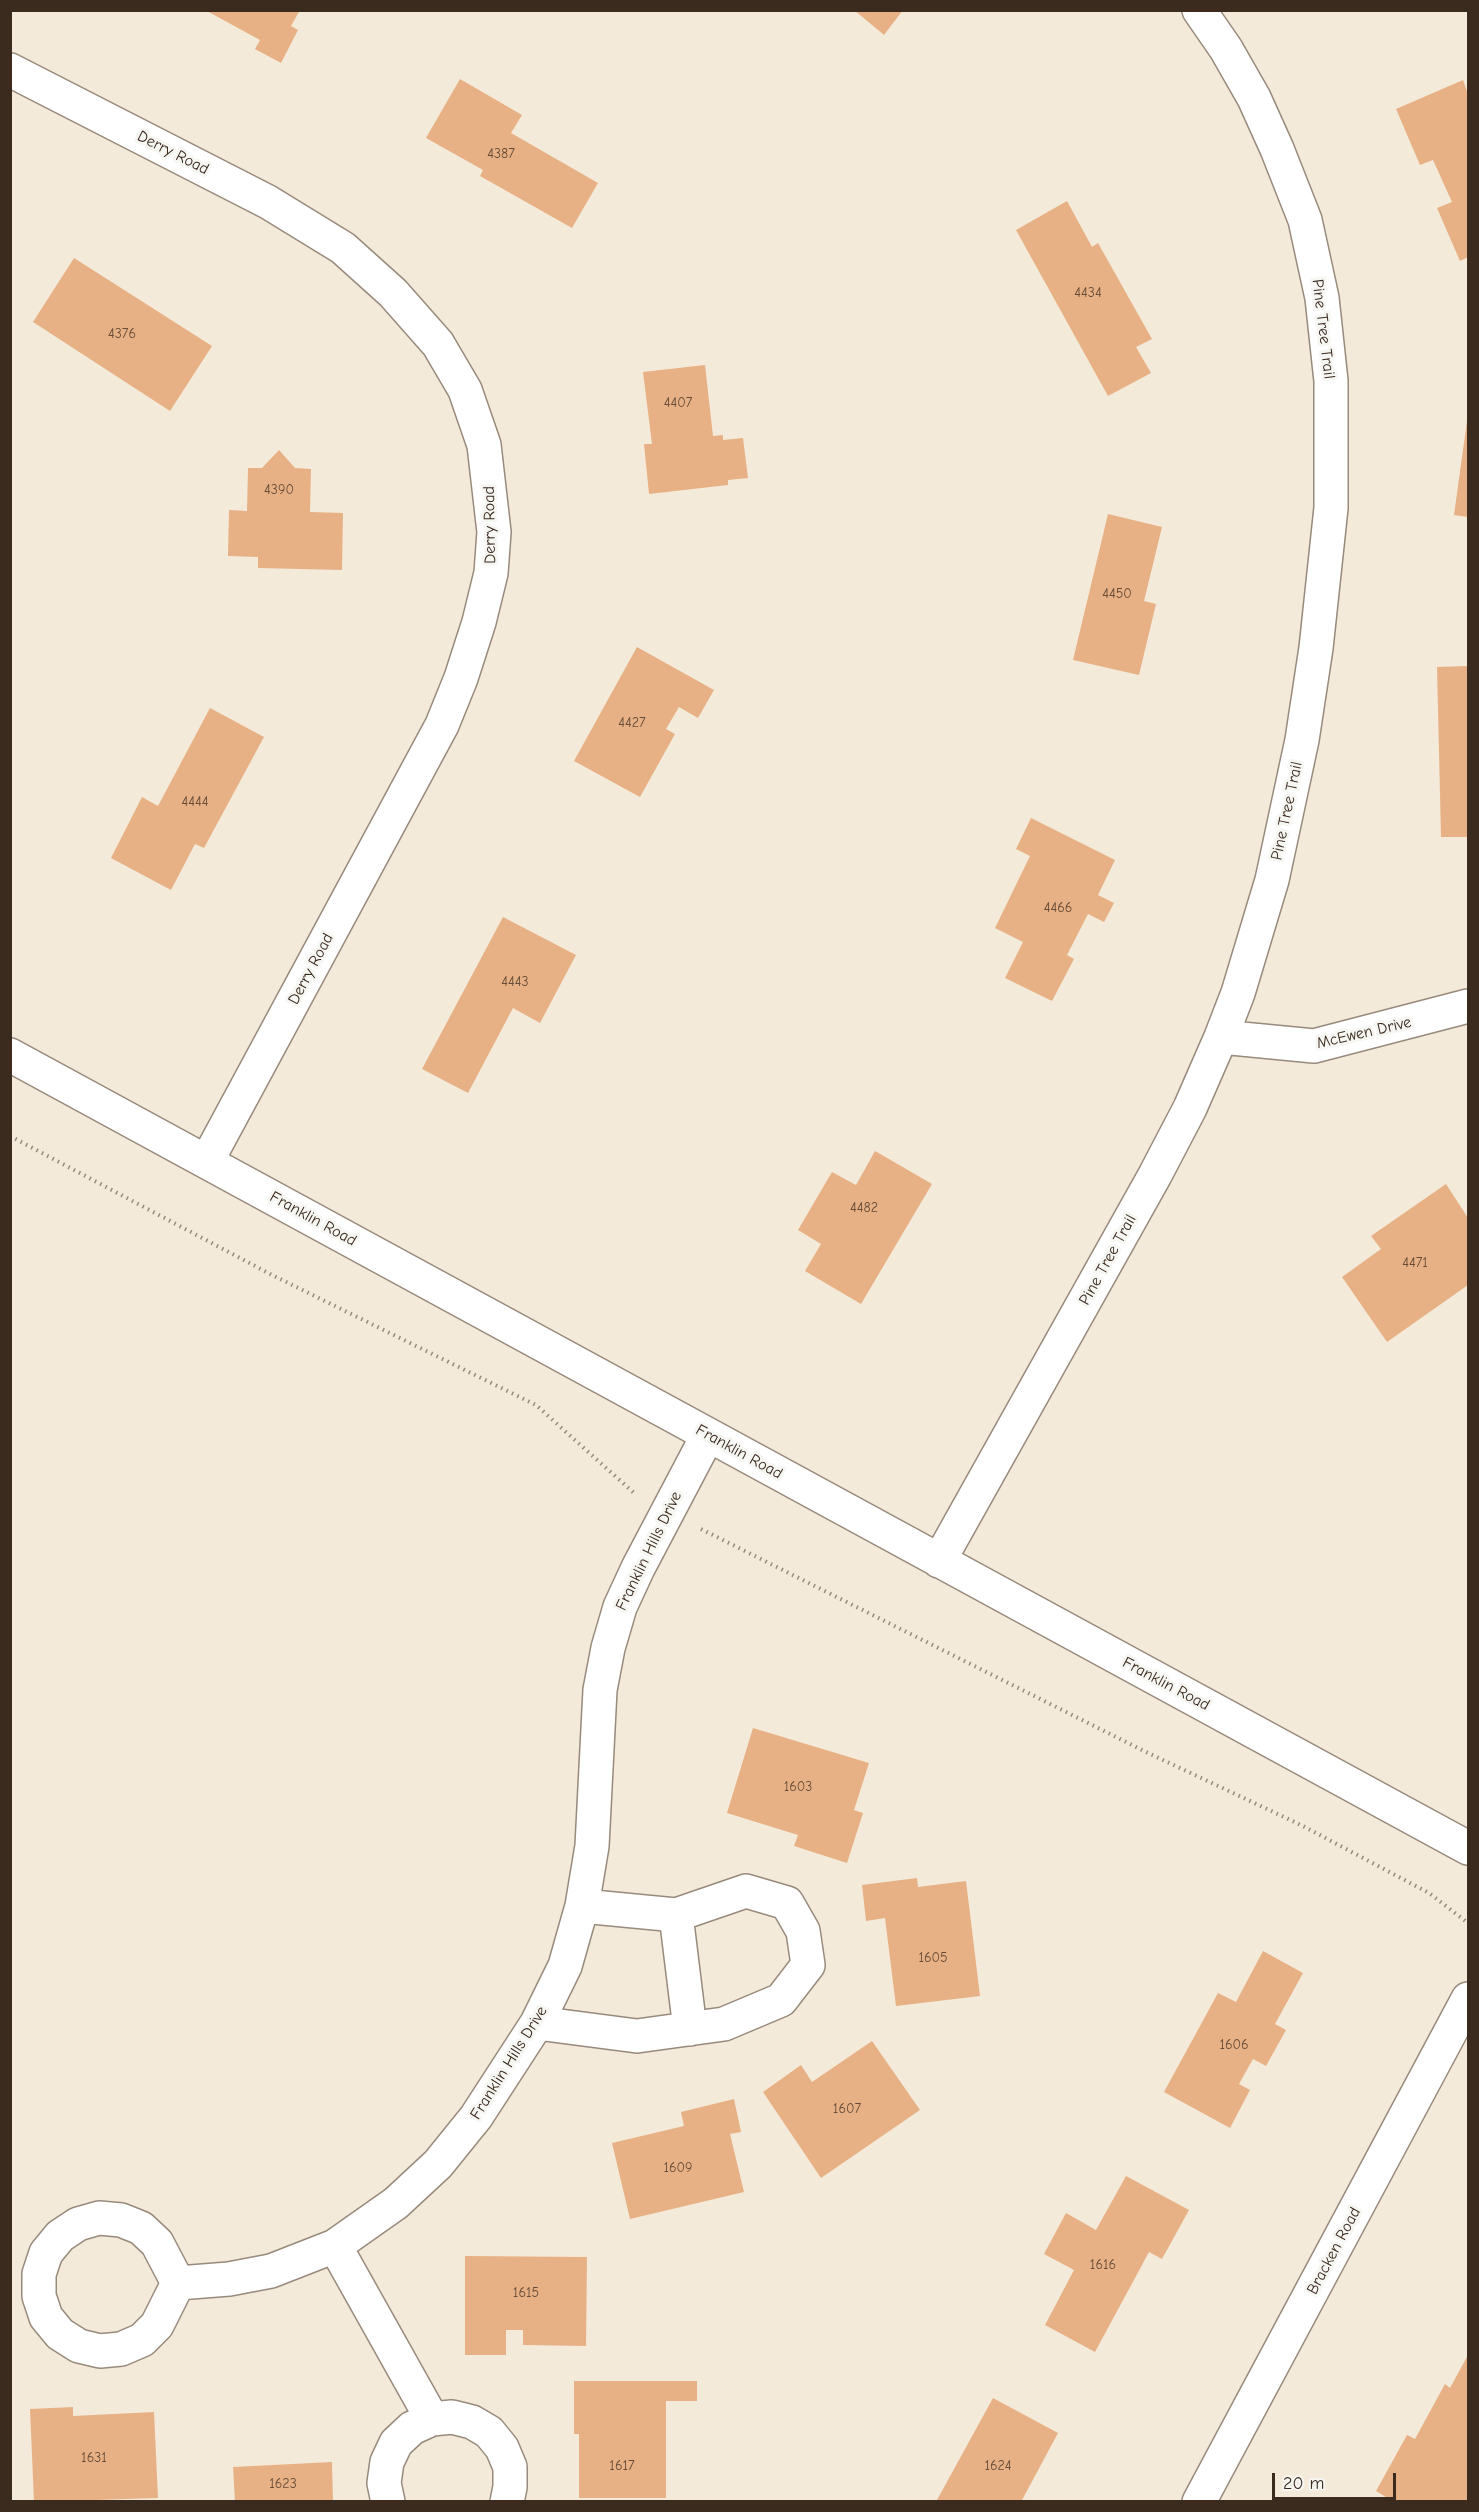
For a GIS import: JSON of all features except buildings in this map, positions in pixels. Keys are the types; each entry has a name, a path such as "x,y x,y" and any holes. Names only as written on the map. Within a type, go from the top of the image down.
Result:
{"street":[{"name":"Pine Tree Trail","path":"939,1561 1155,1175 1190,1108 1238,993 1272,880 1302,740 1328,548 1332,461 1331,381 1322,298 1305,220 1254,98 1226,49 1199,10"},
{"name":"Derry Road","path":"10,70 268,202 343,248 393,293 438,344 465,390 484,445 494,532 491,573 479,622 461,678 442,725 207,1161"},
{"name":"McEwen Drive","path":"1221,1037 1314,1046 1468,1006"},
{"name":"Franklin Road","path":"10,1055 1468,1848"},
{"name":"Franklin Hills Drive","path":"178,2283 229,2279 271,2271 335,2246 396,2203 438,2164 476,2117 537,2024 565,1966 582,1906 592,1846 600,1690 608,1648 620,1607 638,1568 708,1435"},
{"path":"537,2024 637,2036 724,2024 781,2000 808,1965 803,1931 787,1903 746,1892 676,1915 582,1906"},
{"path":"676,1915 690,2029"},
{"name":"Bracken Road","path":"1199,2502 1468,1999"},
{"path":"99,2218 121,2220 141,2228 157,2243 178,2283 157,2325 142,2340 121,2349 100,2351 79,2346 60,2334 46,2317 39,2296 39,2274 46,2253 60,2236 78,2224 99,2218"},
{"path":"335,2246 432,2419"},
{"path":"388,2502 384,2483 387,2462 396,2443 412,2428 432,2419 452,2417 472,2422 489,2432 502,2448 510,2467 507,2502"}],"path":[{"path":"10,1136 272,1275 536,1405 637,1495"},
{"path":"699,1528 1146,1752 1302,1825 1429,1893 1468,1923"}]}
